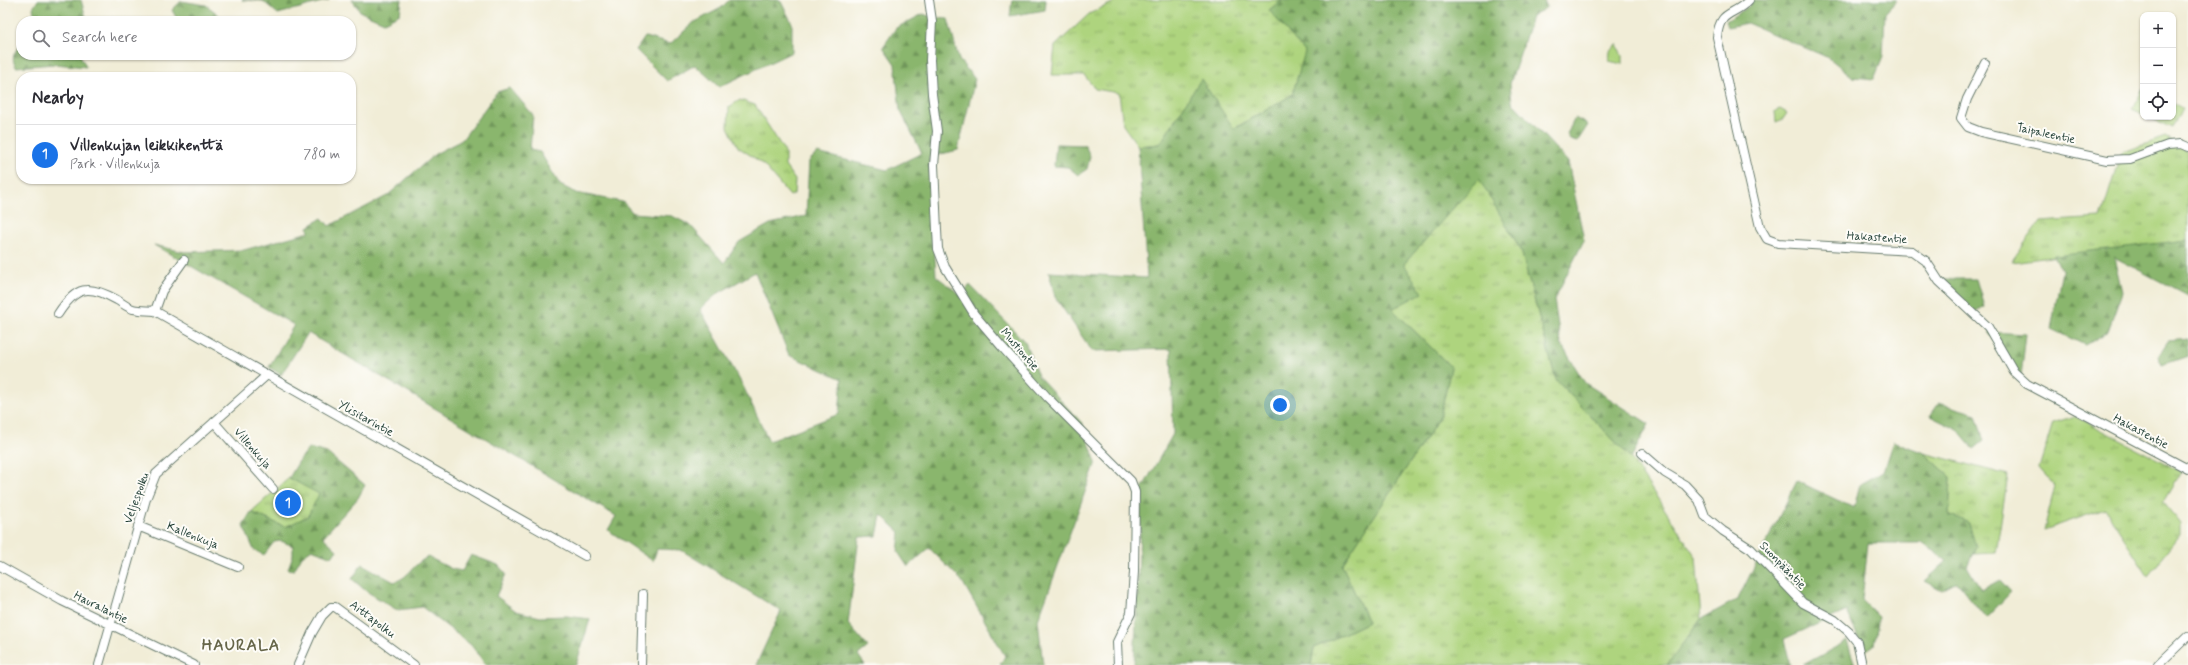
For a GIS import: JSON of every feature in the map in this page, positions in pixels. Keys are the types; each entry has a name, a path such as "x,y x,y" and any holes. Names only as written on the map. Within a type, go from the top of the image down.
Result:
{"street":[{"name":"Mustiontie","path":"929,0 932,21 930,60 937,132 934,165 938,249 945,267 965,301 1002,347 1048,398 1131,481 1135,492 1134,572 1131,613 1118,642 1118,665"},
{"name":"Hakastentie","path":"1749,0 1726,14 1718,24 1717,37 1760,227 1767,239 1778,243 1912,251 1926,260 1939,280 1988,327 2014,372 2027,384 2188,469"},
{"name":"Taipaleentie","path":"1985,63 1967,98 1961,118 1968,127 1981,132 2107,160 2130,159 2168,144 2181,144 2188,147"},
{"path":"155,311 162,292 184,260"},
{"name":"Ylisitarintie","path":"58,314 69,297 80,291 88,290 107,294 133,309 155,311 585,556"},
{"name":"Veljespolku","path":"99,665 138,526 156,474 267,376"},
{"name":"Villenkuja","path":"214,422 273,489"},
{"name":"Suonpääntie","path":"1642,453 1665,473 1685,485 1699,500 1706,516 1723,531 1751,549 1803,603 1835,620 1849,632 1857,642 1862,665"},
{"name":"Kallenkuja","path":"138,526 238,567"},
{"name":"Hauralantie","path":"0,566 110,625 194,665"},
{"path":"641,665 643,594"},
{"name":"Aittapolku","path":"298,665 322,616 330,607 335,607 414,665"},
{"path":"2158,665 2188,636"}],"green space":[{"path":"38,0 81,0 86,16 35,16 33,8"},
{"path":"242,0 329,0 278,14 263,1"},
{"path":"352,0 402,0 400,14 384,22 361,12"},
{"path":"729,0 780,0 792,23 792,52 719,87 695,65 667,81 636,50 645,37 670,44 693,23 721,8"},
{"path":"1012,0 1046,0 1045,10 1010,16"},
{"path":"1118,0 1282,0 1269,10 1306,52 1292,95 1233,129 1201,80 1160,144 1138,146 1123,125 1119,93 1095,89 1084,75 1052,75 1055,46 1089,14"},
{"path":"1282,0 1544,0 1547,7 1532,17 1510,84 1512,102 1568,162 1584,240 1554,300 1561,344 1585,383 1649,424 1631,458 1556,380 1521,250 1479,179 1404,264 1422,293 1392,309 1451,367 1440,417 1342,565 1368,622 1314,648 1311,665 1134,665 1142,489 1173,434 1171,349 1092,351 1055,297 1049,272 1147,278 1138,146 1160,144 1201,79 1234,129 1292,95 1305,52 1269,10"},
{"path":"1753,0 1897,0 1885,13 1883,57 1874,79 1853,77 1829,58 1747,23 1728,27 1726,21 1748,7"},
{"path":"181,1 206,5 218,14 218,16 175,16 172,10"},
{"path":"923,14 935,18 948,19 959,60 975,79 958,150 929,157 936,276 961,295 970,285 1025,342 1038,376 1082,423 1096,462 1038,620 1043,665 1000,665 1005,656 962,581 929,548 908,567 898,552 900,532 881,515 877,536 859,537 848,624 868,647 858,655 865,665 756,665 781,611 681,550 657,549 653,561 608,530 616,516 308,333 281,375 269,367 294,325 154,245 184,252 244,250 309,232 308,227 322,218 329,226 387,196 435,154 462,140 497,92 510,88 533,115 530,150 540,152 560,185 576,193 623,202 633,213 672,216 690,225 724,263 739,242 770,224 806,216 809,161 817,153 887,170 922,153 900,110 895,64 883,47 896,28","holes":["755,272 789,355 842,379 839,414 769,441 743,386 700,309 717,294"]},
{"path":"1617,44 1622,56 1622,64 1609,61 1610,51"},
{"path":"16,50 16,60 82,60 86,67 55,64 16,67 13,60"},
{"path":"2140,94 2140,113 2132,109"},
{"path":"740,100 755,105 785,152 785,166 795,180 794,194 790,196 762,163 738,147 728,127 729,107"},
{"path":"2176,105 2182,108 2176,120"},
{"path":"1780,109 1787,113 1783,119 1776,122 1775,111"},
{"path":"1575,118 1588,125 1577,142 1570,140 1567,134"},
{"path":"2155,120 2176,120 2172,128"},
{"path":"2165,137 2188,151 2188,240 2011,262 2040,222 2101,218 2121,153"},
{"path":"1056,144 1085,145 1090,156 1087,169 1078,175 1068,167 1054,166"},
{"path":"1479,178 1521,250 1556,380 1631,458 1696,557 1701,619 1667,665 1311,665 1314,648 1368,622 1342,565 1440,417 1451,367 1392,309 1404,264"},
{"path":"2188,240 2188,296 2114,257 2122,292 2108,331 2085,345 2051,329 2062,271 2054,255"},
{"path":"1944,279 1976,279 1984,306 1973,315"},
{"path":"1988,332 2026,334 2021,376"},
{"path":"2188,339 2188,356 2162,365 2158,356 2168,341"},
{"path":"1939,403 1976,414 1984,441 1974,449 1958,430 1930,416"},
{"path":"2075,416 2181,472 2163,502 2180,523 2180,535 2148,575 2105,509 2044,530 2055,486 2039,468 2053,423"},
{"path":"1893,441 1924,453 1951,477 1949,514 1969,523 1976,547 1967,566 1981,590 2000,580 2011,592 1986,618 1957,582 1942,590 1925,581 1947,561 1922,543 1868,543 1862,600 1879,617 1874,645 1864,652 1847,611 1784,639 1790,665 1667,665 1701,619 1738,599 1797,481 1854,508 1860,484 1883,471"},
{"path":"309,448 327,453 365,485 358,498 323,537 337,550 332,557 312,549 302,556 294,570 288,569 293,555 293,546 281,541 274,542 264,555 254,550 243,525 251,512 285,527 308,516 319,494 289,478"},
{"path":"1924,453 2008,475 1996,553 1973,554 1976,547 1949,514 1951,477"},
{"path":"289,478 320,494 308,516 285,527 251,512"},
{"path":"471,555 498,565 506,574 496,596 516,611 540,617 566,616 590,619 576,665 486,665 471,645 422,607 397,610 366,591 352,579 362,564 394,582 400,580 418,563 428,557 452,569 462,571"},
{"path":"1847,641 1855,665 1803,665"}],"place":[{"name":"Villenkujan leikkikenttä","path":"288,503"}],"district":[{"name":"HAURALA","path":"241,644"}]}
